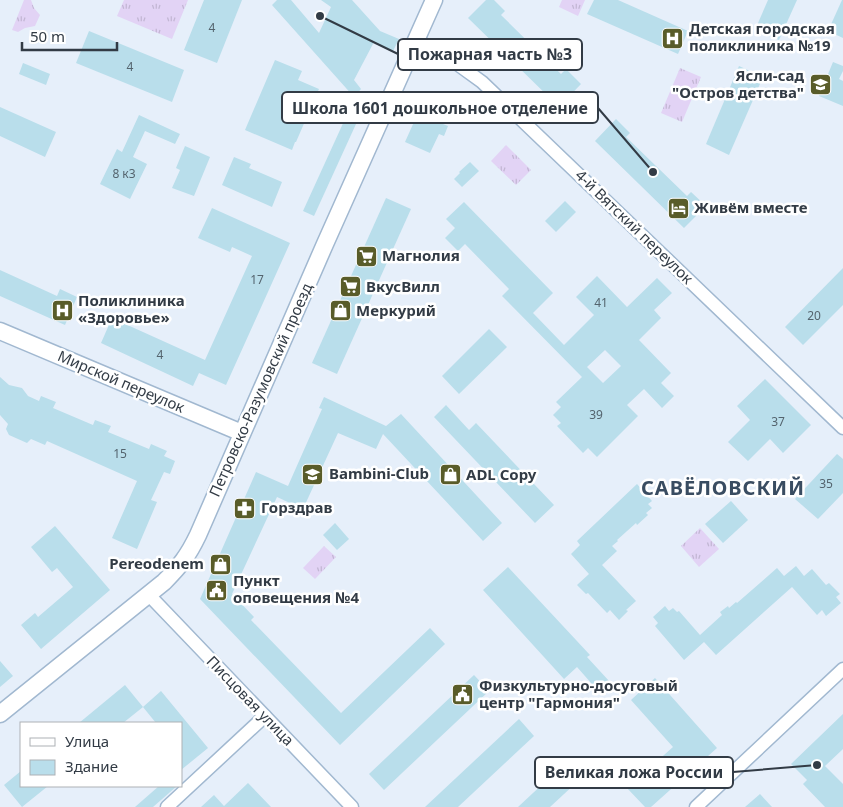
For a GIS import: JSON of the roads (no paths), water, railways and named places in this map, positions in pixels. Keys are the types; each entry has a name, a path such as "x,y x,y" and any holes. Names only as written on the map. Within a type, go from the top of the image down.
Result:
{"street":[{"name":"Петровско-Разумовский проезд","path":"0,714 164,582 190,552 434,0"},
{"name":"4-й Вятский переулок","path":"416,41 439,51 482,82 843,428"},
{"name":"Мирской переулок","path":"0,331 242,432"},
{"name":"Писцовая улица","path":"148,594 352,807"},
{"path":"696,807 843,669"},
{"path":"167,807 265,716"}],"place":[{"name":"Пожарная часть №3","path":"320,16"},
{"name":"Детская городская поликлиника №19","path":"673,38"},
{"name":"Ясли-сад \"Остров детства\"","path":"820,85"},
{"name":"Школа 1601 дошкольное отделение","path":"653,172"},
{"name":"Живём вместе","path":"678,208"},
{"name":"Магнолия","path":"366,256"},
{"name":"ВкусВилл","path":"350,287"},
{"name":"Поликлиника «Здоровье»","path":"62,310"},
{"name":"Меркурий","path":"340,311"},
{"name":"Bambini-Club","path":"313,474"},
{"name":"ADL Copy","path":"450,475"},
{"name":"Горздрав","path":"245,508"},
{"name":"Pereodenem","path":"220,564"},
{"name":"Пункт оповещения №4","path":"217,590"},
{"name":"Физкультурно-досуговый центр \"Гармония\"","path":"463,695"},
{"name":"Великая ложа России","path":"817,765"}],"district":[{"name":"САВЁЛОВСКИЙ","path":"723,488"}]}
